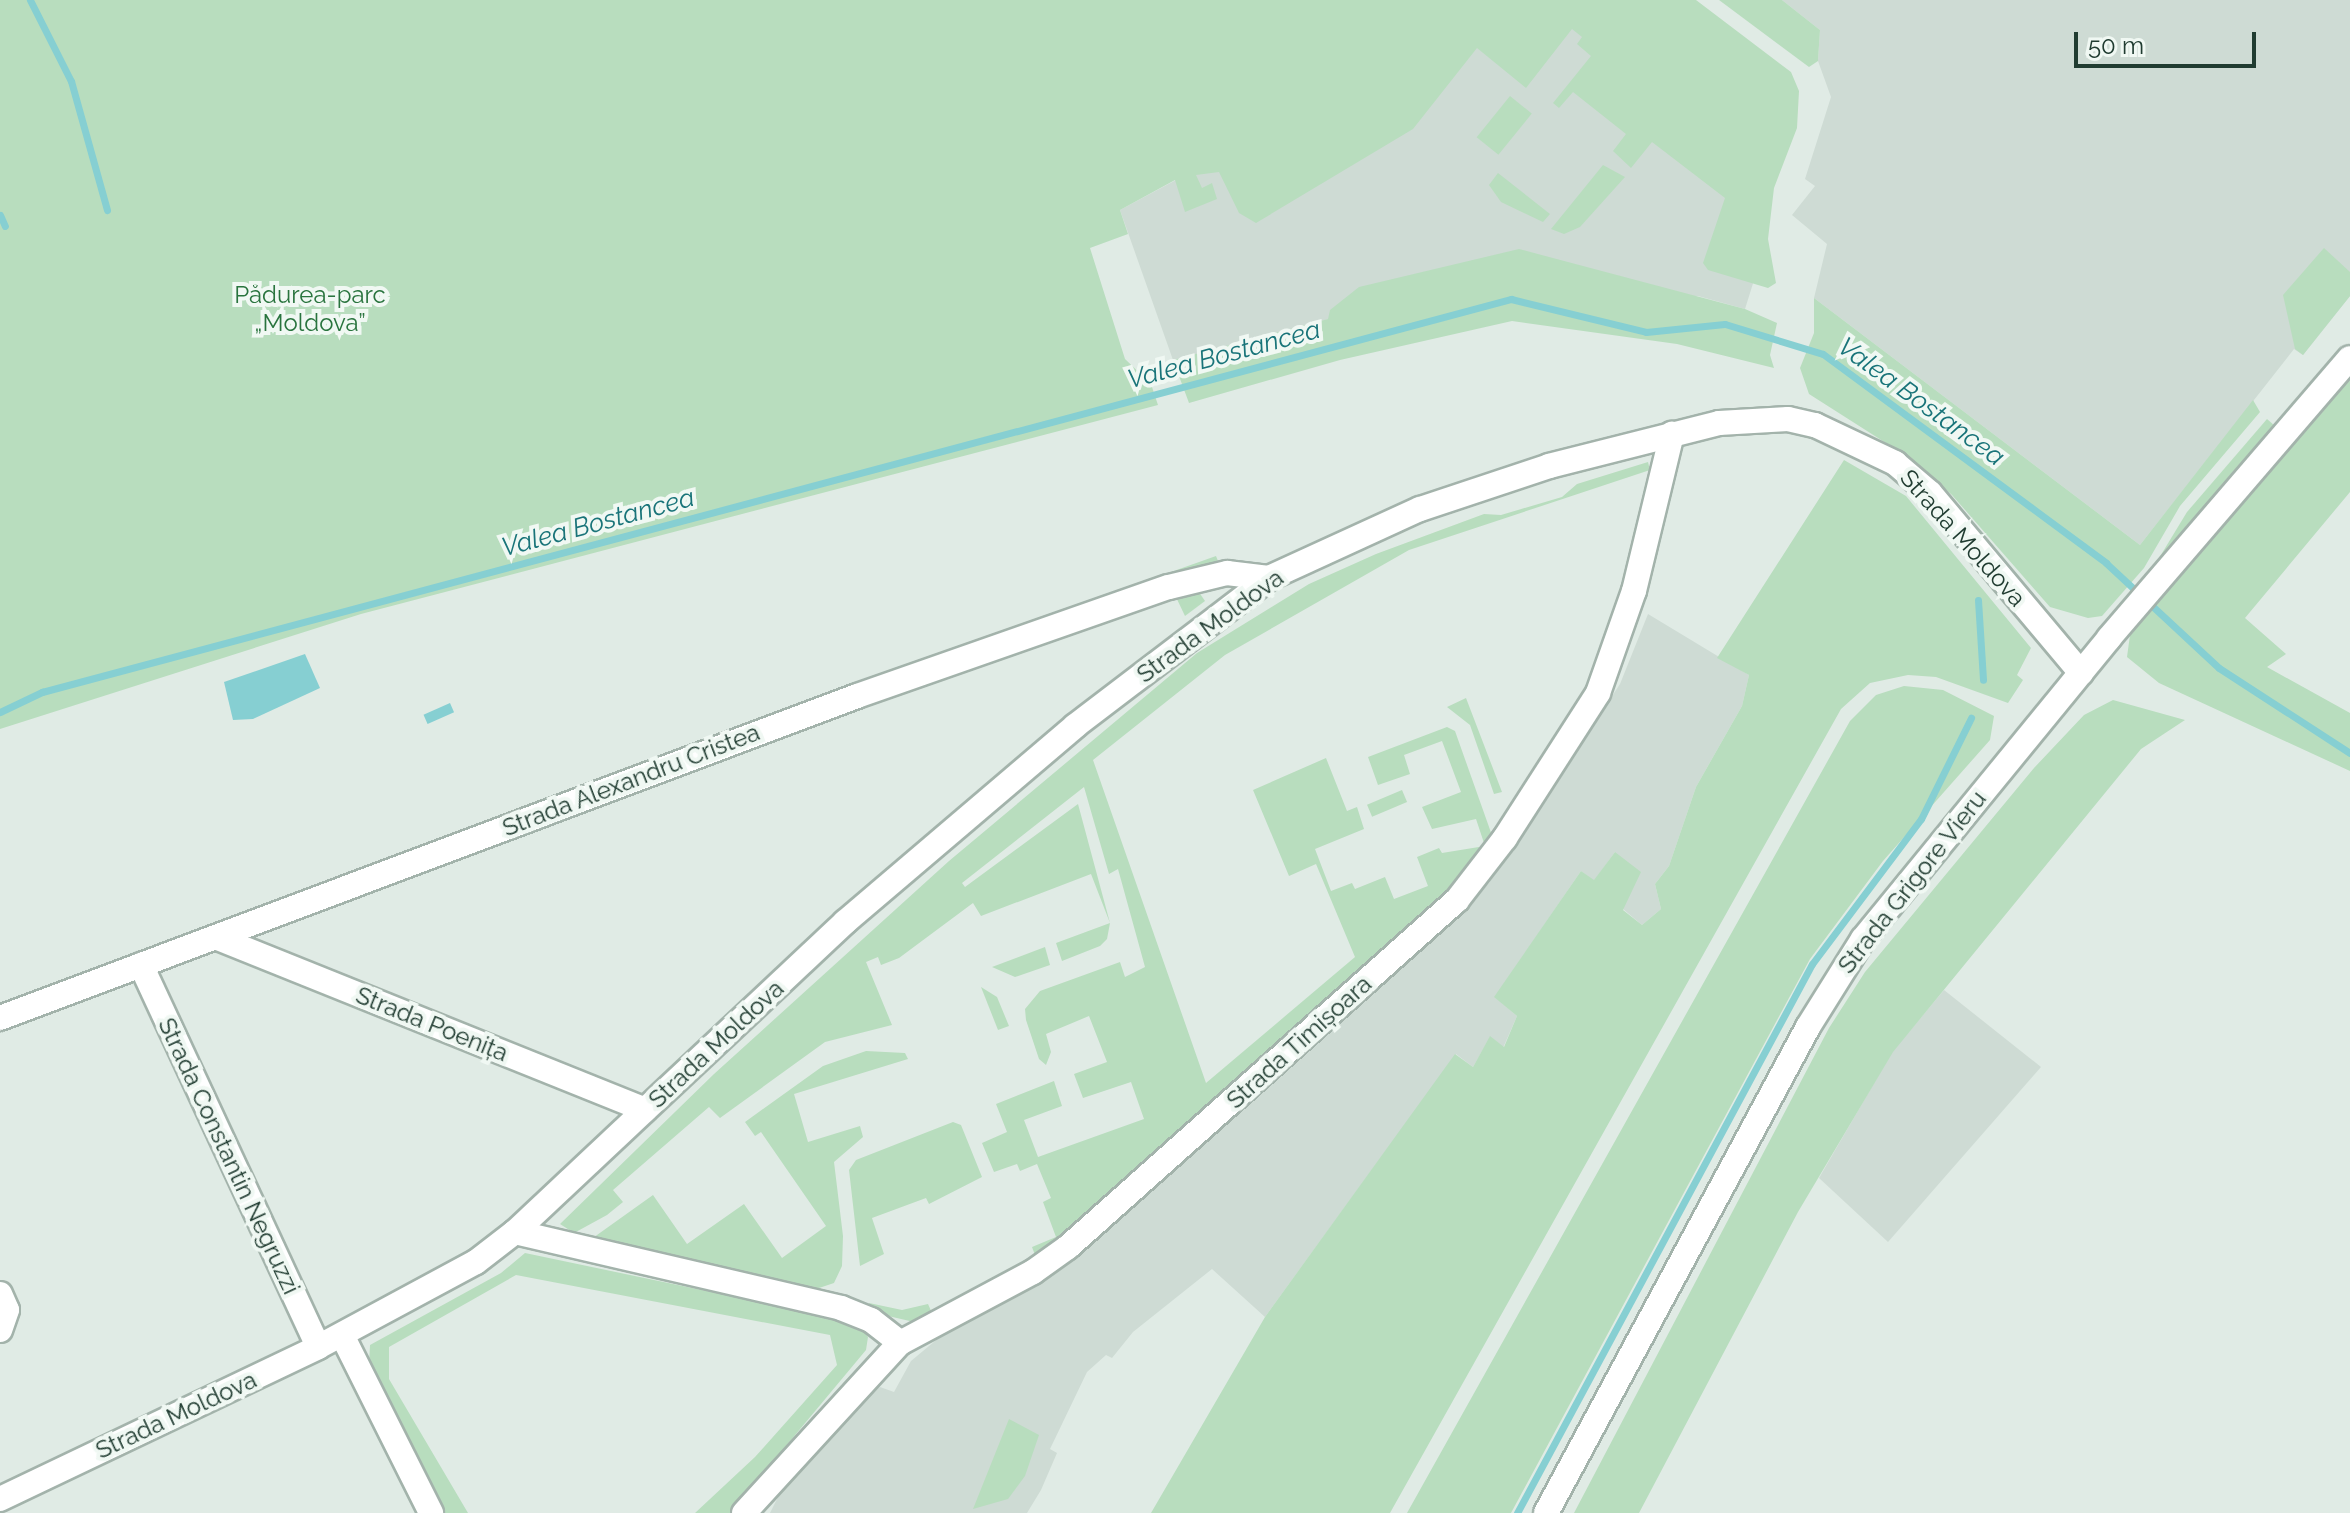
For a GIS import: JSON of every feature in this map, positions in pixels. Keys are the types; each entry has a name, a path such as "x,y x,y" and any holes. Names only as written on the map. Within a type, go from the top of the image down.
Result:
{"street":[{"name":"Strada Grigore Vieru","path":"1546,1513 1839,975 2109,638 2350,358"},
{"name":"Strada Moldova","path":"0,1499 437,1287 515,1232 906,870 1075,726 1269,578 1420,509 1672,434 1719,423 1788,419 1858,442 1895,463 1930,493 2081,673"},
{"name":"Strada Timișoara","path":"744,1513 900,1343 1033,1272 1068,1247 1457,900 1505,838 1598,693 1634,591 1672,434"},
{"name":"Strada Alexandru Cristea","path":"0,1018 218,938 673,763 1169,587 1227,573 1269,578"},
{"name":"Strada Poenița","path":"218,938 645,1110"},
{"name":"Strada Constantin Negruzzi","path":"141,965 318,1347"},
{"path":"515,1232 841,1308 871,1320 900,1343"},
{"path":"0,1294 7,1310 0,1330"},
{"path":"342,1335 431,1513"}],"shaded area":[{"path":"1650,0 1737,191 1755,277 1745,309 1698,296 1329,319 1173,360 1120,210 1398,61"},
{"path":"1782,0 2350,0 2350,296 2303,355 2294,349 2140,545 1814,298 1827,244 1792,215 1815,186 1805,179 1831,97 1818,61 1820,30"},
{"path":"1648,614 1749,675 1742,706 1696,787 1669,866 1655,884 1661,909 1642,925 1623,909 1615,852 1594,881 1581,871 1495,997 1517,1016 1503,1048 1490,1037 1473,1067 1456,1054 1265,1317 1212,1269 1133,1332 1112,1358 1106,1355 1087,1372 1050,1449 1057,1453 1027,1513 770,1513 787,1479 842,1412 880,1387 894,1392 911,1361 953,1326 1045,1279 1255,1099 1489,883 1620,684"},
{"path":"1944,990 2041,1067 1888,1242 1819,1178 1892,1052"}],"green space":[{"name":"Pădurea-parc „Moldova”","path":"0,0 1696,0 1791,72 1799,91 1797,128 1774,188 1768,239 1776,283 1768,288 1708,270 1703,263 1725,198 1652,142 1631,168 1613,151 1626,134 1573,92 1559,108 1553,103 1591,56 1577,44 1582,37 1572,29 1526,88 1477,48 1413,129 1256,223 1239,213 1219,172 1196,175 1202,188 1212,183 1217,199 1185,212 1175,180 1120,210 1128,234 1090,248 1125,359 1151,384 1158,405 361,614 0,729"},
{"path":"1719,0 1782,0 1820,30 1818,61 1809,67"},
{"path":"1510,96 1532,114 1498,155 1477,137"},
{"path":"1603,165 1625,177 1580,227 1564,234 1551,229"},
{"path":"1498,173 1550,214 1543,222 1501,202 1489,185"},
{"path":"2324,248 2350,272 2350,296 2303,355 2295,349 2283,295"},
{"path":"1519,249 1745,309 1777,323 1770,355 1774,368 1677,344 1512,321 1340,360 1189,403 1173,360 1328,319 1330,310 1359,287"},
{"path":"1814,298 2140,545 2253,400 2260,412 2180,506 2144,568 2102,616 2088,618 2050,607 1952,495 1911,459 1809,394 1800,368 1814,333"},
{"path":"2350,376 2350,492 2245,618 2286,654 2267,667 2350,713 2350,771 2159,683 2127,657 2130,635"},
{"path":"2267,419 2275,426 2153,568 2187,512"},
{"path":"1844,460 1906,496 2031,648 2017,675 2023,680 2008,703 1936,677 1908,675 1870,683 1841,709 1390,1513 1151,1513 1265,1317 1455,1054 1473,1067 1490,1036 1504,1047 1517,1016 1494,997 1581,871 1594,880 1615,852 1641,872 1623,910 1642,925 1661,909 1655,884 1669,866 1696,787 1742,706 1749,675 1717,658"},
{"path":"1648,462 1650,470 1409,550 1225,655 1093,760 1206,1083 1355,957 1316,864 1289,876 1253,790 1326,758 1347,811 1357,807 1364,829 1315,849 1331,891 1352,883 1355,889 1385,877 1394,899 1428,886 1417,857 1439,848 1442,853 1485,846 1476,819 1432,829 1422,807 1461,792 1442,741 1404,755 1410,774 1378,785 1368,757 1447,727 1455,731 1494,841 1468,875 1061,1241 1035,1255 1032,1247 1056,1237 1043,1202 1051,1198 1037,1164 1020,1171 1017,1164 994,1172 982,1143 1007,1132 996,1104 1054,1081 1062,1106 1024,1120 1038,1157 1144,1119 1131,1082 1083,1098 1074,1074 1107,1062 1089,1016 1046,1034 1051,1052 1046,1065 1039,1059 1025,1009 1040,991 1120,962 1125,977 1145,967 1118,869 1109,874 1084,787 962,883 965,887 1078,804 1110,923 1091,874 981,916 973,903 899,958 881,965 878,957 866,962 892,1025 825,1042 720,1118 709,1107 613,1190 623,1202 607,1215 574,1233 560,1224 714,1074 949,861 1197,653 1309,584 1376,554 1484,514 1501,515 1562,497 1577,484"},
{"path":"1216,556 1218,561 972,647 971,643"},
{"path":"1196,588 1205,601 1185,616 1175,595"},
{"path":"1904,686 1943,690 1994,716 1990,740 1883,861 1810,959 1511,1513 1407,1513 1850,721 1876,695"},
{"path":"1466,698 1502,792 1494,794 1470,725 1447,707"},
{"path":"2113,700 2185,720 2141,749 1893,1052 1798,1212 1639,1513 1574,1513 1829,1028 1865,972 2034,768 2084,715"},
{"path":"1402,790 1407,802 1372,817 1367,805"},
{"path":"1110,923 1107,939 1100,946 1062,961 1056,943"},
{"path":"1045,947 1050,965 1015,977 992,967"},
{"path":"981,987 997,997 1009,1026 998,1030"},
{"path":"866,1051 905,1053 908,1059 794,1094 808,1142 860,1126 863,1137 834,1162 843,1236 842,1266 834,1283 813,1290 590,1240 653,1195 687,1244 744,1204 782,1258 826,1226 761,1132 755,1136 745,1122 823,1066"},
{"path":"953,1122 961,1125 982,1177 929,1204 926,1198 872,1218 884,1254 860,1266 849,1170 856,1160"},
{"path":"525,1253 859,1323 868,1337 866,1350 730,1513 695,1513 755,1457 837,1365 830,1335 516,1275 389,1347 389,1379 468,1513 442,1513 369,1365 370,1345 501,1273"},
{"path":"869,1303 902,1310 928,1304 932,1313 914,1322 871,1312"},
{"path":"1009,1419 1039,1435 1025,1476 1008,1499 973,1509"}],"water":[{"path":"305,654 320,688 253,719 233,720 224,682"},
{"path":"450,703 454,712 428,724 424,715"}],"waterway":[{"path":"30,0 71,81 107,210"},
{"path":"0,215 5,226"},
{"name":"Valea Bostancea","path":"0,712 42,692 1511,299 1646,332 1725,324 1823,354 2106,563 2219,668 2350,753"},
{"path":"1978,600 1983,680"},
{"path":"1517,1513 1812,964 1921,819 1971,718"}]}
